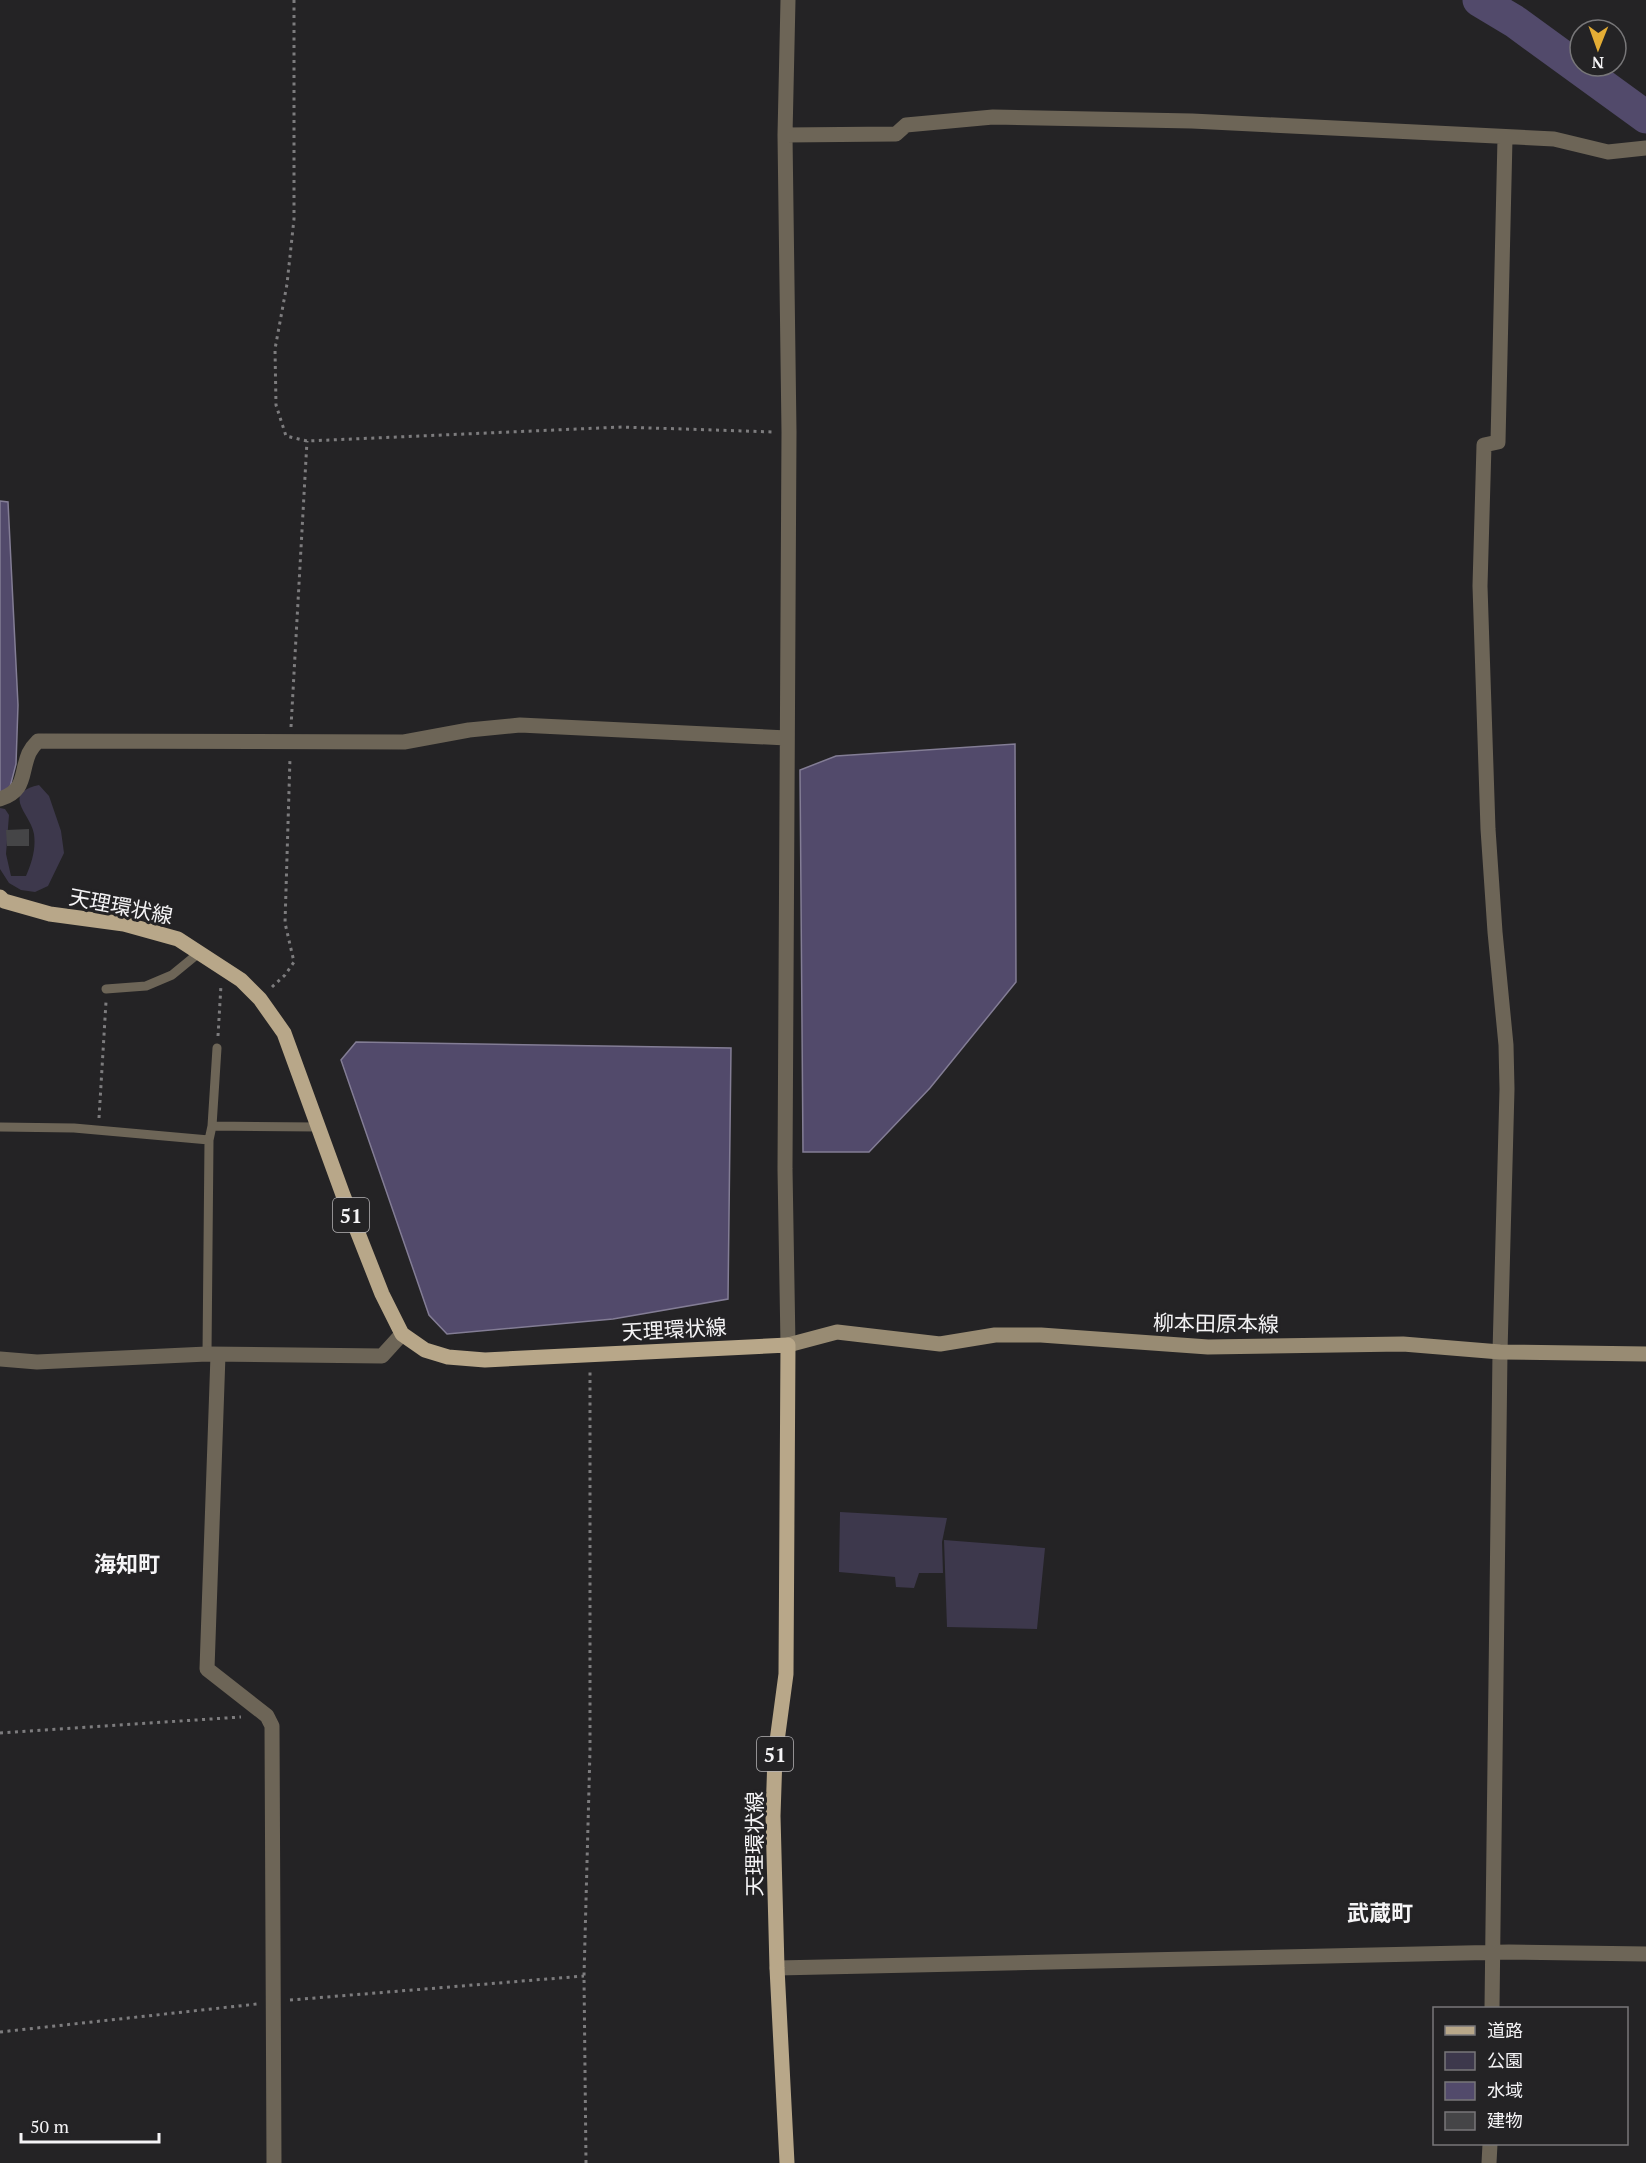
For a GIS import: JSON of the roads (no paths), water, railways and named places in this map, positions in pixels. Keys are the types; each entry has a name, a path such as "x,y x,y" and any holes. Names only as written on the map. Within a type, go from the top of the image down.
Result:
{"main road":[{"name":"天理環状線","path":"0,897 4,901 50,914 124,924 178,939 222,966 241,980 260,999 284,1033 382,1294 402,1334 425,1350 448,1357 485,1360 788,1345 786,1674 775,1756 773,1816 777,1968 787,2163"},
{"name":"柳本田原本線","path":"788,1345 837,1332 940,1344 995,1335 1041,1335 1208,1347 1403,1344 1500,1352 1646,1354"}],"street":[{"path":"788,0 785,135 789,432 785,1169 788,1345"},
{"path":"785,135 896,134 906,124 993,117 1192,121 1554,139 1608,152 1646,148"},
{"path":"1492,2007 1506,1045 1488,829 1480,586 1484,446 1498,442 1506,138"},
{"path":"0,799 12,795 21,784 29,752 38,741 404,742 470,730 520,725 787,738"},
{"path":"0,1359 37,1362 212,1354 382,1356 402,1334"},
{"path":"212,1354 207,1670 267,1716 272,1726 274,2163"},
{"path":"777,1968 1509,1952 1646,1954"},
{"path":"1489,2163 1490,2145"}],"lane":[{"path":"106,989 146,986 172,975 200,952"},
{"path":"212,1354 209,1140 217,1048"},
{"path":"212,1126 318,1127"},
{"path":"0,1127 74,1128 209,1140"}],"water":[{"path":"0,501 8,502 18,705 16,764 9,791 0,792"},
{"path":"1015,744 1016,982 930,1088 869,1152 803,1152 800,770 836,756"},
{"path":"356,1042 731,1048 728,1299 613,1319 447,1334 429,1315 341,1060"}],"waterway":[{"path":"1479,0 1514,21 1646,117"}],"district":[{"name":"海知町","path":"127,1563"},
{"name":"武蔵町","path":"1380,1912"}]}
